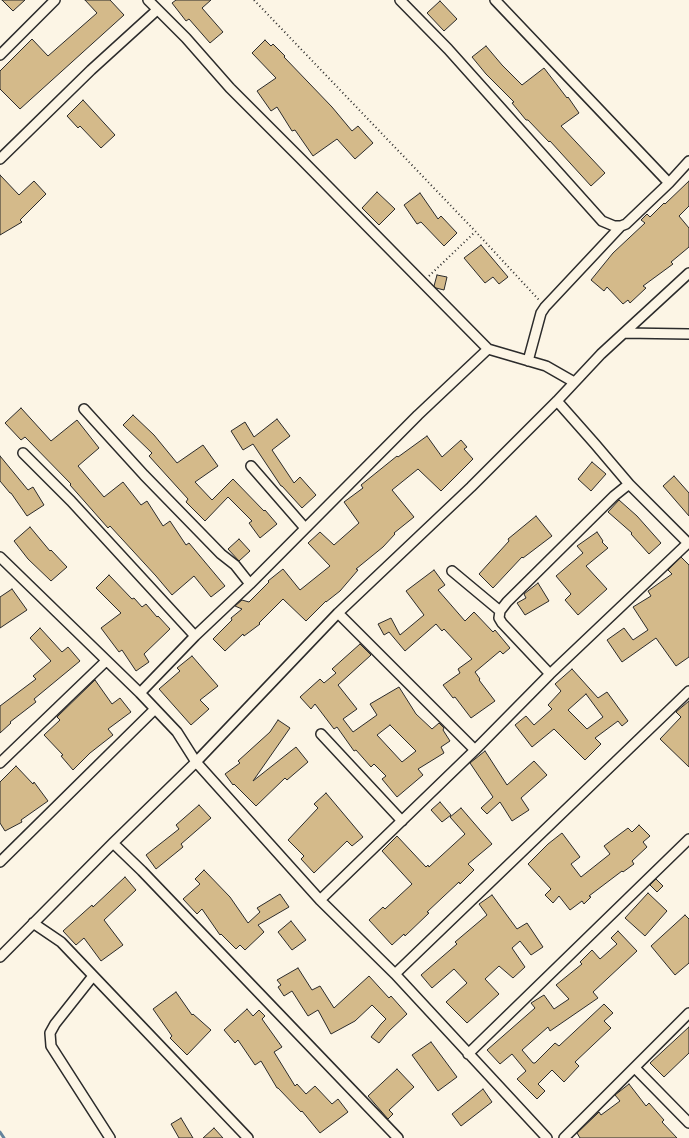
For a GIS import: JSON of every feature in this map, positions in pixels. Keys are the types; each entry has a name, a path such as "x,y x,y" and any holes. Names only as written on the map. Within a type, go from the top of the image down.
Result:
{"street":[{"path":"0,55 55,0"},
{"path":"148,0 186,38 230,88 488,349 546,366 574,382"},
{"path":"400,0 448,49 602,221 614,226 621,226"},
{"path":"496,0 669,183"},
{"path":"0,159 91,70 157,10"},
{"path":"528,361 544,307 621,226 630,221 689,161"},
{"path":"0,957 196,762 338,613 471,487 624,333 689,273"},
{"path":"624,333 689,334"},
{"path":"140,693 195,636 250,584 418,415 488,349"},
{"path":"320,900 475,750 550,674 688,543 629,484 557,402"},
{"path":"84,409 144,475 221,554 235,565 250,584"},
{"path":"24,453 71,501 195,636"},
{"path":"252,466 305,528"},
{"path":"550,674 502,623 499,618 500,611 507,602 614,496 629,484"},
{"path":"0,557 140,693 177,732 196,762 320,900 395,974 547,1138"},
{"path":"452,571 500,611"},
{"path":"338,613 475,750"},
{"path":"0,763 106,661"},
{"path":"395,974 689,691"},
{"path":"0,862 155,709"},
{"path":"321,734 402,821"},
{"path":"468,1054 689,839"},
{"path":"113,843 142,871 398,1138"},
{"path":"33,923 61,942 248,1138"},
{"path":"93,976 55,1024 50,1033 51,1046 110,1138"},
{"path":"564,1138 689,1013"},
{"path":"635,1068 689,1123"}],"path":[{"path":"254,0 476,232 527,286 544,307"},
{"path":"422,282 476,232"}],"building":[{"path":"2,0 25,0 13,11"},
{"path":"85,0 110,0 124,15 20,109 0,89 0,71 32,39 48,56 97,13"},
{"path":"176,0 211,0 202,8 223,32 210,43 189,19 186,21 172,3"},
{"path":"440,1 457,19 444,31 427,13"},
{"path":"265,40 271,46 273,44 285,56 284,57 332,107 352,131 358,126 373,143 355,159 337,139 313,156 295,130 292,131 277,107 271,111 257,91 276,78 252,53"},
{"path":"486,46 522,85 544,68 567,98 568,97 579,113 561,126 605,173 591,186 550,141 549,142 528,120 526,120 512,103 514,102 486,74 472,57"},
{"path":"83,100 115,135 101,148 80,126 78,128 67,116"},
{"path":"0,175 19,195 34,181 46,194 20,220 22,222 0,235"},
{"path":"689,181 689,206 679,216 689,228 689,247 671,262 673,264 643,286 646,288 630,303 628,300 623,304 607,287 604,291 591,280 613,253 645,223 641,220 647,214 650,217"},
{"path":"377,192 395,209 379,225 362,208"},
{"path":"420,193 438,219 441,216 457,233 444,246 421,222 417,224 404,205"},
{"path":"481,245 508,277 499,284 493,277 485,283 464,258"},
{"path":"437,275 447,277 444,290 434,286"},
{"path":"21,408 51,441 77,420 99,448 78,466 104,497 123,482 141,505 147,501 163,526 170,521 186,545 189,543 225,586 211,597 194,576 172,595 110,526 108,528 70,485 71,484 25,437 21,440 5,423"},
{"path":"133,415 154,435 177,463 203,445 218,466 195,482 212,500 233,479 264,511 265,510 277,524 260,538 249,523 252,521 228,497 205,521 186,502 188,499 149,456 152,453 123,425"},
{"path":"277,419 290,436 272,450 294,483 300,477 316,495 302,508 281,486 253,444 243,450 231,431 245,422 254,437"},
{"path":"427,436 442,457 461,440 467,447 464,449 473,459 441,491 418,469 392,490 414,517 394,533 395,534 383,547 356,569 358,570 340,591 326,601 306,621 283,599 259,623 260,624 244,636 243,634 225,651 213,639 232,620 231,618 242,609 235,606 242,600 249,602 269,582 268,581 283,569 300,590 330,566 308,543 320,532 334,545 359,523 344,502 363,488 361,485 397,456 398,457"},
{"path":"0,456 28,490 33,487 44,505 27,516 11,493 0,481"},
{"path":"592,462 606,474 591,491 578,479"},
{"path":"674,476 689,493 689,516 663,486"},
{"path":"619,500 637,516 661,543 649,554 631,534 632,533 608,512"},
{"path":"536,516 552,536 523,558 522,557 493,588 479,574 509,541 508,539"},
{"path":"30,527 50,551 51,550 67,567 51,581 28,559 14,541"},
{"path":"597,532 603,541 602,542 608,548 586,566 607,589 578,615 565,600 571,594 556,576 583,553 577,546"},
{"path":"239,539 250,551 239,561 228,549"},
{"path":"681,557 689,565 689,657 676,666 656,638 622,662 607,640 624,628 633,640 648,630 633,607 651,596 648,591 672,574 668,570"},
{"path":"434,570 445,585 438,590 465,621 474,612 493,632 495,630 510,648 503,654 500,651 475,672 480,679 479,680 495,701 471,718 455,697 453,698 443,685 460,673 458,669 472,659 444,629 442,631 436,624 405,651 389,632 384,635 378,624 391,618 400,635 424,615 406,591"},
{"path":"109,575 132,599 134,598 142,607 146,604 170,629 144,654 149,662 136,671 122,650 119,652 101,628 121,613 96,588"},
{"path":"538,583 549,601 525,615 517,603 526,598 524,594"},
{"path":"12,589 27,610 0,628 0,597"},
{"path":"40,628 62,652 68,647 80,661 34,699 36,702 10,722 11,723 0,733 0,706 36,679 33,676 51,661 30,638"},
{"path":"360,644 371,655 338,685 357,709 343,719 353,732 377,715 370,704 399,687 416,714 432,729 439,723 444,728 443,730 450,741 441,747 444,753 418,769 423,775 397,797 382,779 386,776 374,764 371,767 356,750 354,751 337,727 334,729 315,704 311,709 300,697 320,679 324,683 336,673 332,669","holes":["390,725 416,751 402,762 377,735"]},
{"path":"192,656 218,686 200,700 209,709 191,725 159,689 180,671 177,668"},
{"path":"572,669 598,698 607,692 628,721 622,726 618,721 595,738 601,744 585,760 554,729 532,747 515,725 526,716 534,725 552,709 548,705 561,691 555,684","holes":["586,694 603,717 587,729 568,710"]},
{"path":"95,680 112,704 120,698 131,712 108,729 113,735 90,753 73,770 61,756 63,755 44,735 60,720 57,717"},
{"path":"689,701 689,767 660,739 681,717 676,712"},
{"path":"278,720 290,728 253,781 296,747 308,762 287,780 285,778 256,806 234,784 233,785 225,774 240,763 238,761 270,732"},
{"path":"485,751 507,785 534,761 547,775 521,798 529,810 512,821 500,802 487,814 481,808 493,797 470,763"},
{"path":"16,766 33,784 34,782 48,801 21,820 22,822 5,831 0,823 0,782"},
{"path":"326,793 363,837 352,846 347,841 314,873 301,859 304,856 288,840 318,808 314,804"},
{"path":"440,802 451,815 442,822 431,810"},
{"path":"199,805 211,818 181,844 183,847 156,869 146,855 179,829 176,825"},
{"path":"461,808 492,844 468,864 474,870 427,912 429,913 405,936 404,934 392,945 369,920 383,907 385,909 412,884 382,851 397,836 426,867 428,865 429,867 465,834 450,817"},
{"path":"639,825 650,836 643,842 647,847 632,861 634,864 623,872 622,871 589,896 591,897 584,904 582,901 570,910 559,896 553,903 545,895 551,889 528,864 548,844 562,833 580,857 571,864 581,877 610,854 604,846 628,828 632,832"},
{"path":"204,870 230,897 248,923 260,912 257,908 280,894 289,907 258,925 264,932 245,950 240,945 236,949 221,934 220,935 202,909 197,914 183,899 200,884 195,879"},
{"path":"125,877 136,890 104,920 123,945 101,961 84,938 76,945 63,931 92,905 93,907"},
{"path":"656,879 663,886 657,892 650,885"},
{"path":"648,893 667,911 645,936 625,918"},
{"path":"492,895 517,929 527,923 543,947 531,955 520,941 512,948 525,967 513,978 499,966 485,979 499,994 467,1023 446,1002 467,983 454,969 432,988 421,975 457,944 455,942 487,915 479,904"},
{"path":"685,915 689,919 689,963 675,975 651,946"},
{"path":"291,921 306,940 292,950 278,932"},
{"path":"618,931 637,951 593,992 598,998 550,1031 548,1027 522,1050 533,1063 535,1063 555,1043 559,1046 604,1004 613,1013 604,1021 611,1028 575,1062 579,1066 564,1082 552,1070 538,1084 545,1091 537,1099 517,1079 526,1071 512,1054 500,1064 487,1050 535,1008 531,1003 544,995 554,1009 569,999 556,985 582,964 580,962 592,950 600,959 617,944 611,938"},
{"path":"298,968 312,990 320,986 334,1008 369,976 389,998 391,996 407,1014 379,1043 371,1037 386,1019 372,1005 355,1021 331,1034 318,1010 308,1016 292,991 284,996 278,987 281,985 277,980"},
{"path":"176,992 192,1015 193,1014 211,1030 187,1055 170,1038 172,1036 153,1009"},
{"path":"247,1009 253,1016 259,1010 265,1016 262,1019 282,1047 274,1052 295,1086 297,1084 306,1094 315,1086 332,1104 338,1099 348,1112 320,1133 302,1111 301,1112 277,1088 261,1061 255,1065 238,1040 235,1043 224,1030"},
{"path":"689,1027 689,1053 664,1077 650,1063"},
{"path":"431,1042 457,1077 438,1091 412,1055"},
{"path":"397,1069 414,1087 389,1110 393,1114 388,1119 368,1096"},
{"path":"629,1084 646,1106 649,1103 664,1120 662,1122 677,1138 580,1138 577,1133 599,1112 601,1115 620,1101 615,1095"},
{"path":"483,1089 492,1102 461,1126 452,1114"},
{"path":"181,1118 193,1138 179,1138 171,1124"},
{"path":"214,1128 223,1138 203,1138"}],"waterway":[{"path":"0,1132 4,1138"}]}
